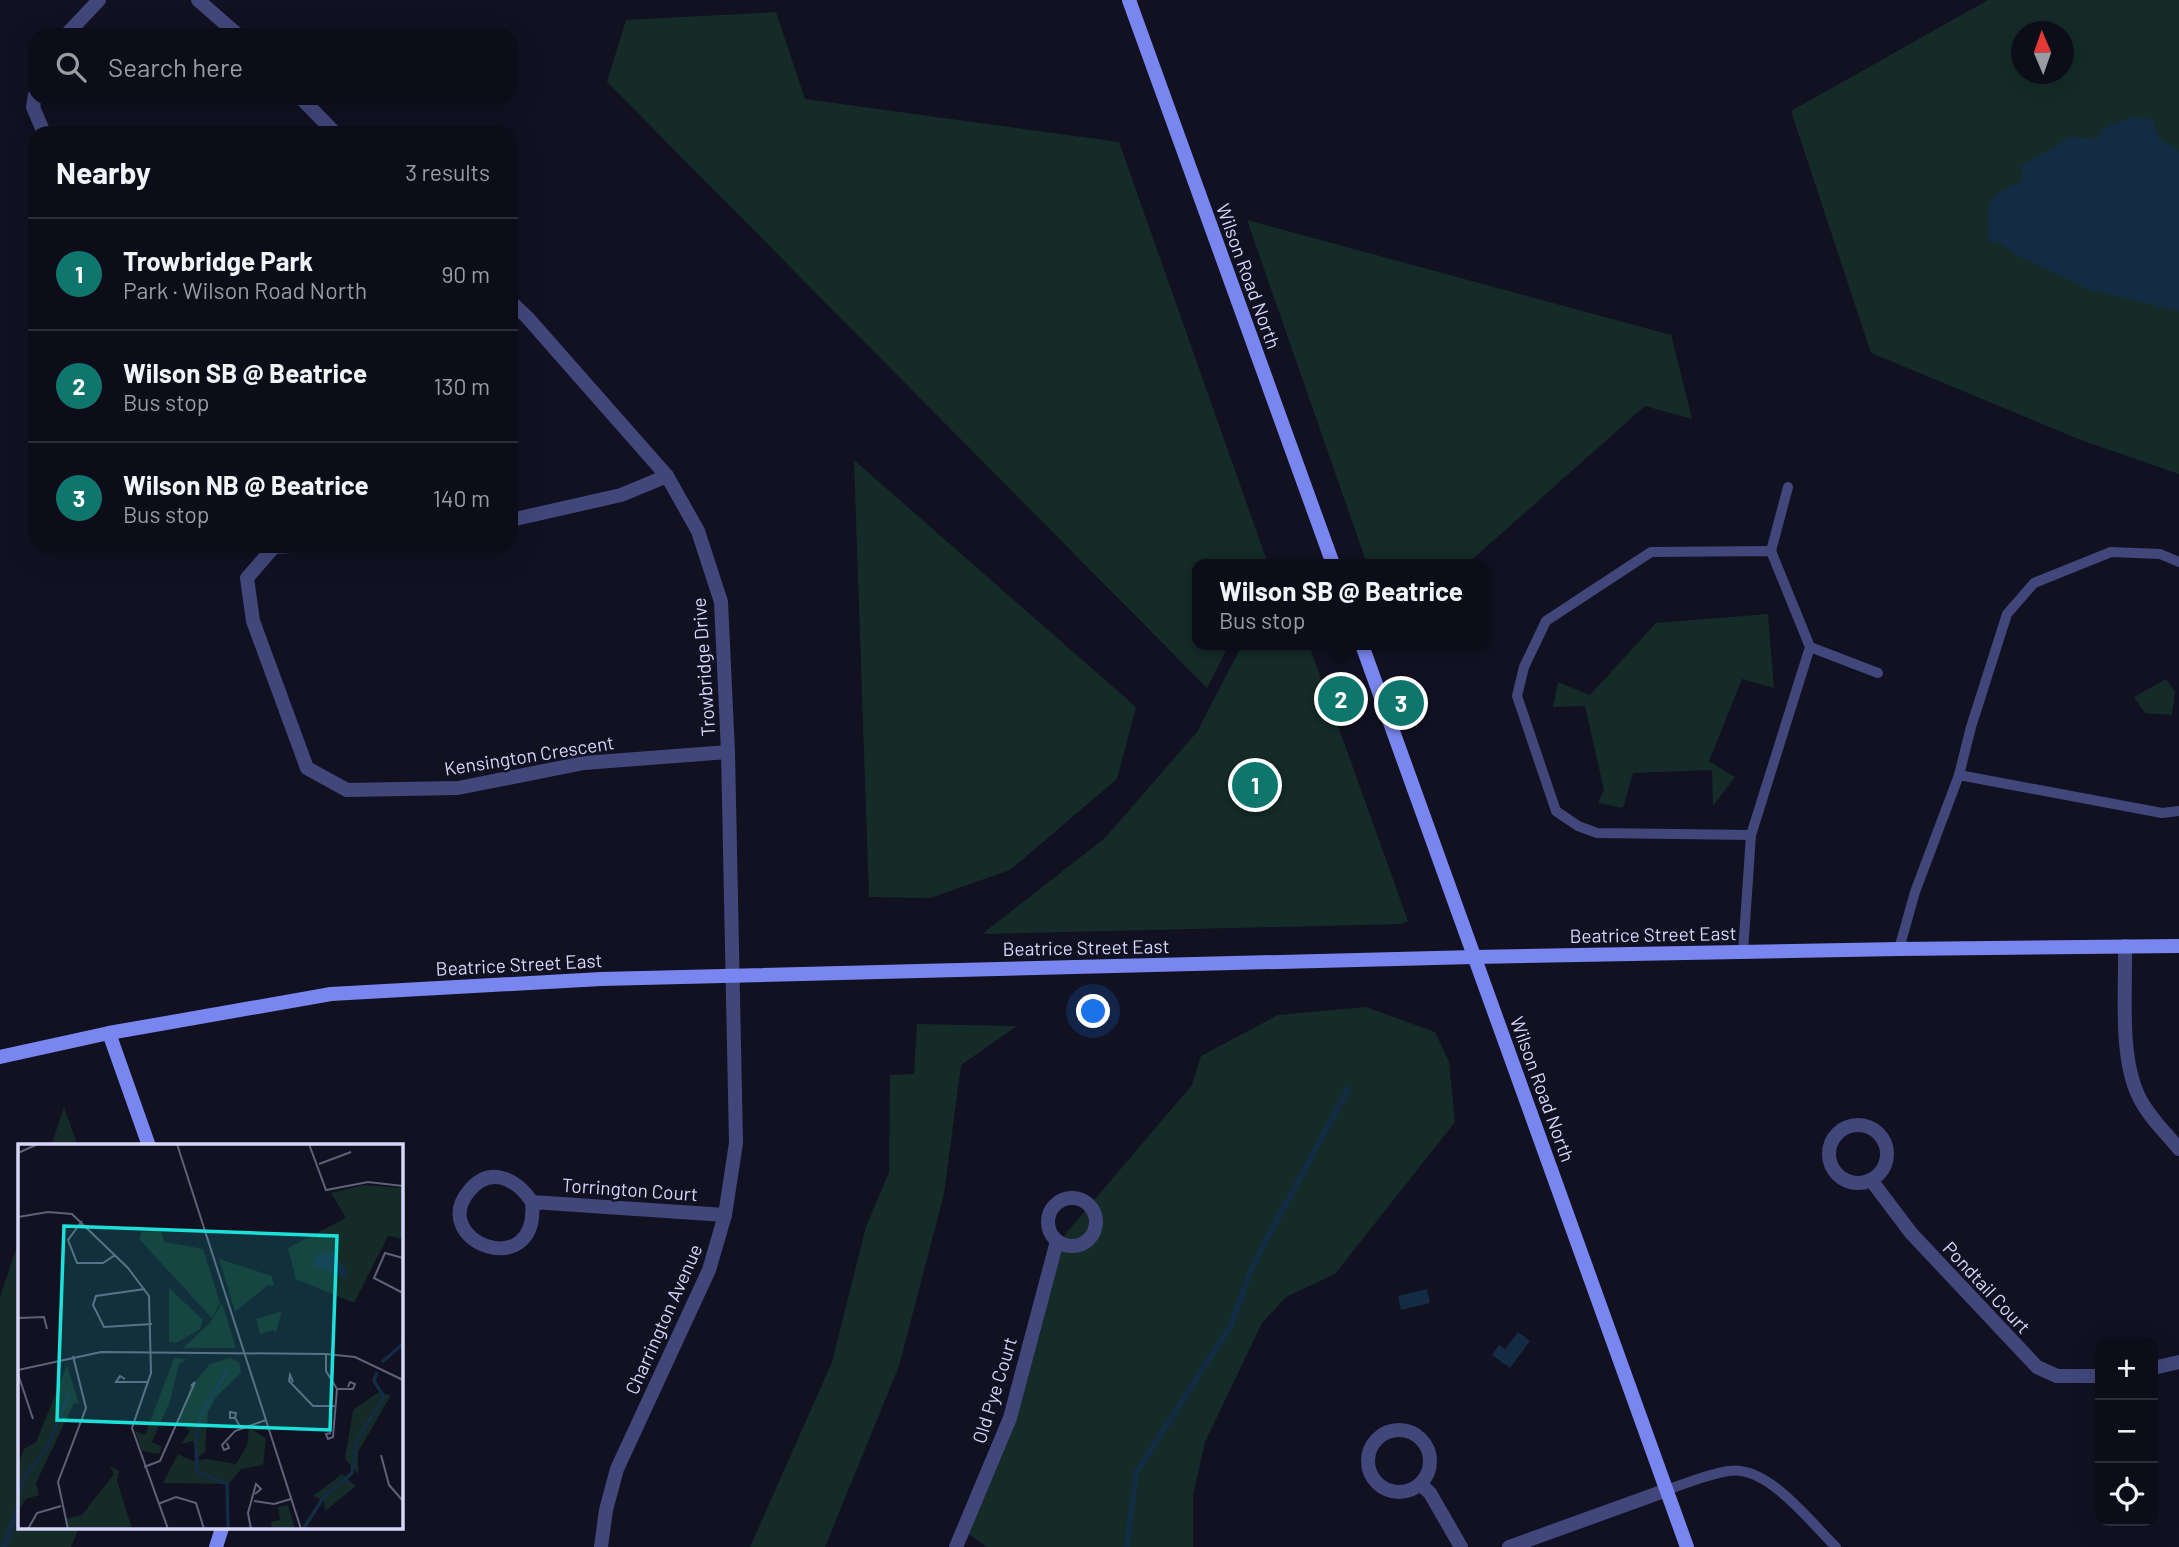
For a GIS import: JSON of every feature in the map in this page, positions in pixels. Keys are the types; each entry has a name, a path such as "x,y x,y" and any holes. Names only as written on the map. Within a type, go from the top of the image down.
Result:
{"street":[{"path":"73,28 99,0"},
{"path":"198,0 230,28"},
{"name":"Wilson Road North","path":"1129,0 1331,559"},
{"path":"33,105 41,126"},
{"path":"309,105 328,126"},
{"name":"Trowbridge Drive","path":"518,309 667,476 698,531 721,602 728,752 733,975"},
{"path":"518,518 621,495 667,476"},
{"name":"Kensington Crescent","path":"269,553 247,578 253,621 307,768 347,790 458,789 584,763 728,752"},
{"name":"Wilson Road North","path":"1364,650 1687,1547"},
{"path":"2125,946 2127,1057 2132,1080 2140,1100 2179,1149"},
{"name":"Beatrice Street East","path":"0,1057 109,1033 331,994 601,979 1474,957 2179,946"},
{"name":"Charrington Avenue","path":"601,1547 606,1510 617,1469 709,1270 725,1215 736,1143 733,975"},
{"path":"109,1033 148,1144"},
{"path":"1848,1126 1868,1126 1877,1131 1887,1148 1884,1168 1871,1180 1851,1182 1843,1179 1831,1165 1830,1148 1833,1139 1848,1126"},
{"path":"499,1177 511,1180 521,1186 532,1202 532,1220 528,1231 520,1241 510,1246 488,1248 468,1235 463,1225 462,1202 476,1184 487,1179 499,1177"},
{"name":"Pondtail Court","path":"1871,1180 1911,1233 2037,1367 2057,1376 2095,1376"},
{"name":"Torrington Court","path":"532,1202 725,1215"},
{"name":"Old Pye Court","path":"956,1547 1010,1418 1057,1241"},
{"path":"2158,1366 2179,1362"},
{"path":"1407,1431 1424,1442 1430,1461 1426,1479 1421,1485 1406,1492 1395,1493 1376,1484 1367,1465 1368,1454 1378,1437 1387,1432 1407,1431"},
{"path":"1421,1485 1430,1493 1461,1547"},
{"path":"1509,1547 1667,1490"},
{"path":"216,1547 221,1530"}],"lane":[{"path":"1744,952 1751,835 1810,647 1771,551 1788,487"},
{"path":"1751,835 1597,833 1578,826 1556,811 1517,696 1524,667 1546,621 1651,552 1771,551"},
{"path":"1899,949 1914,892 1959,775 1971,727 2007,614 2034,583 2111,552 2160,554 2179,562"},
{"path":"1810,647 1878,673"},
{"path":"1959,775 2162,813 2179,811"},
{"path":"1667,1490 1731,1470 1754,1474 1772,1483 1836,1547"}],"green space":[{"path":"1988,0 2179,0 2179,474 2081,440 1871,353 1791,111"},
{"path":"776,12 805,99 1119,142 1266,559 1192,559 1192,650 1226,650 1207,688 607,82 626,20"},
{"path":"1247,220 1671,335 1692,419 1645,406 1473,559 1365,559"},
{"path":"854,460 1136,707 1117,779 1010,870 930,898 869,897"},
{"path":"1768,614 1774,688 1742,679 1709,761 1735,777 1713,806 1712,770 1633,773 1623,808 1598,803 1604,790 1585,706 1553,707 1558,682 1590,695 1656,623"},
{"path":"1239,650 1311,650 1408,921 1401,924 982,934 1105,838 1197,732"},
{"path":"2166,679 2175,692 2172,715 2145,713 2134,697"},
{"path":"1366,1007 1435,1032 1449,1062 1455,1122 1335,1274 1286,1297 1262,1323 1205,1442 1193,1495 1193,1547 987,1547 964,1531 1008,1427 1056,1245 1192,1085 1201,1056 1278,1015"},
{"path":"917,1024 1017,1026 961,1065 944,1194 899,1366 825,1547 750,1547 832,1362 866,1227 889,1172 890,1075 914,1074"},
{"path":"64,1107 77,1144 52,1144"},
{"path":"18,1243 18,1530 78,1530 71,1547 0,1547 0,1297"}],"water":[{"path":"2132,117 2152,119 2159,138 2179,151 2179,311 2090,290 2016,255 2001,243 1989,241 1990,202 2001,192 2022,181 2022,166 2070,137 2097,139 2104,128"},
{"path":"1427,1289 1430,1303 1401,1310 1398,1296"},
{"path":"1518,1332 1530,1341 1510,1368 1492,1355 1499,1345 1505,1349"}],"waterway":[{"path":"1127,1547 1136,1473 1231,1325 1253,1265 1348,1089"},
{"path":"4,1547 18,1509"}],"place":[{"name":"Wilson SB @ Beatrice","path":"1341,699"},
{"name":"Wilson NB @ Beatrice","path":"1401,703"},
{"name":"Trowbridge Park","path":"1255,785"}]}
